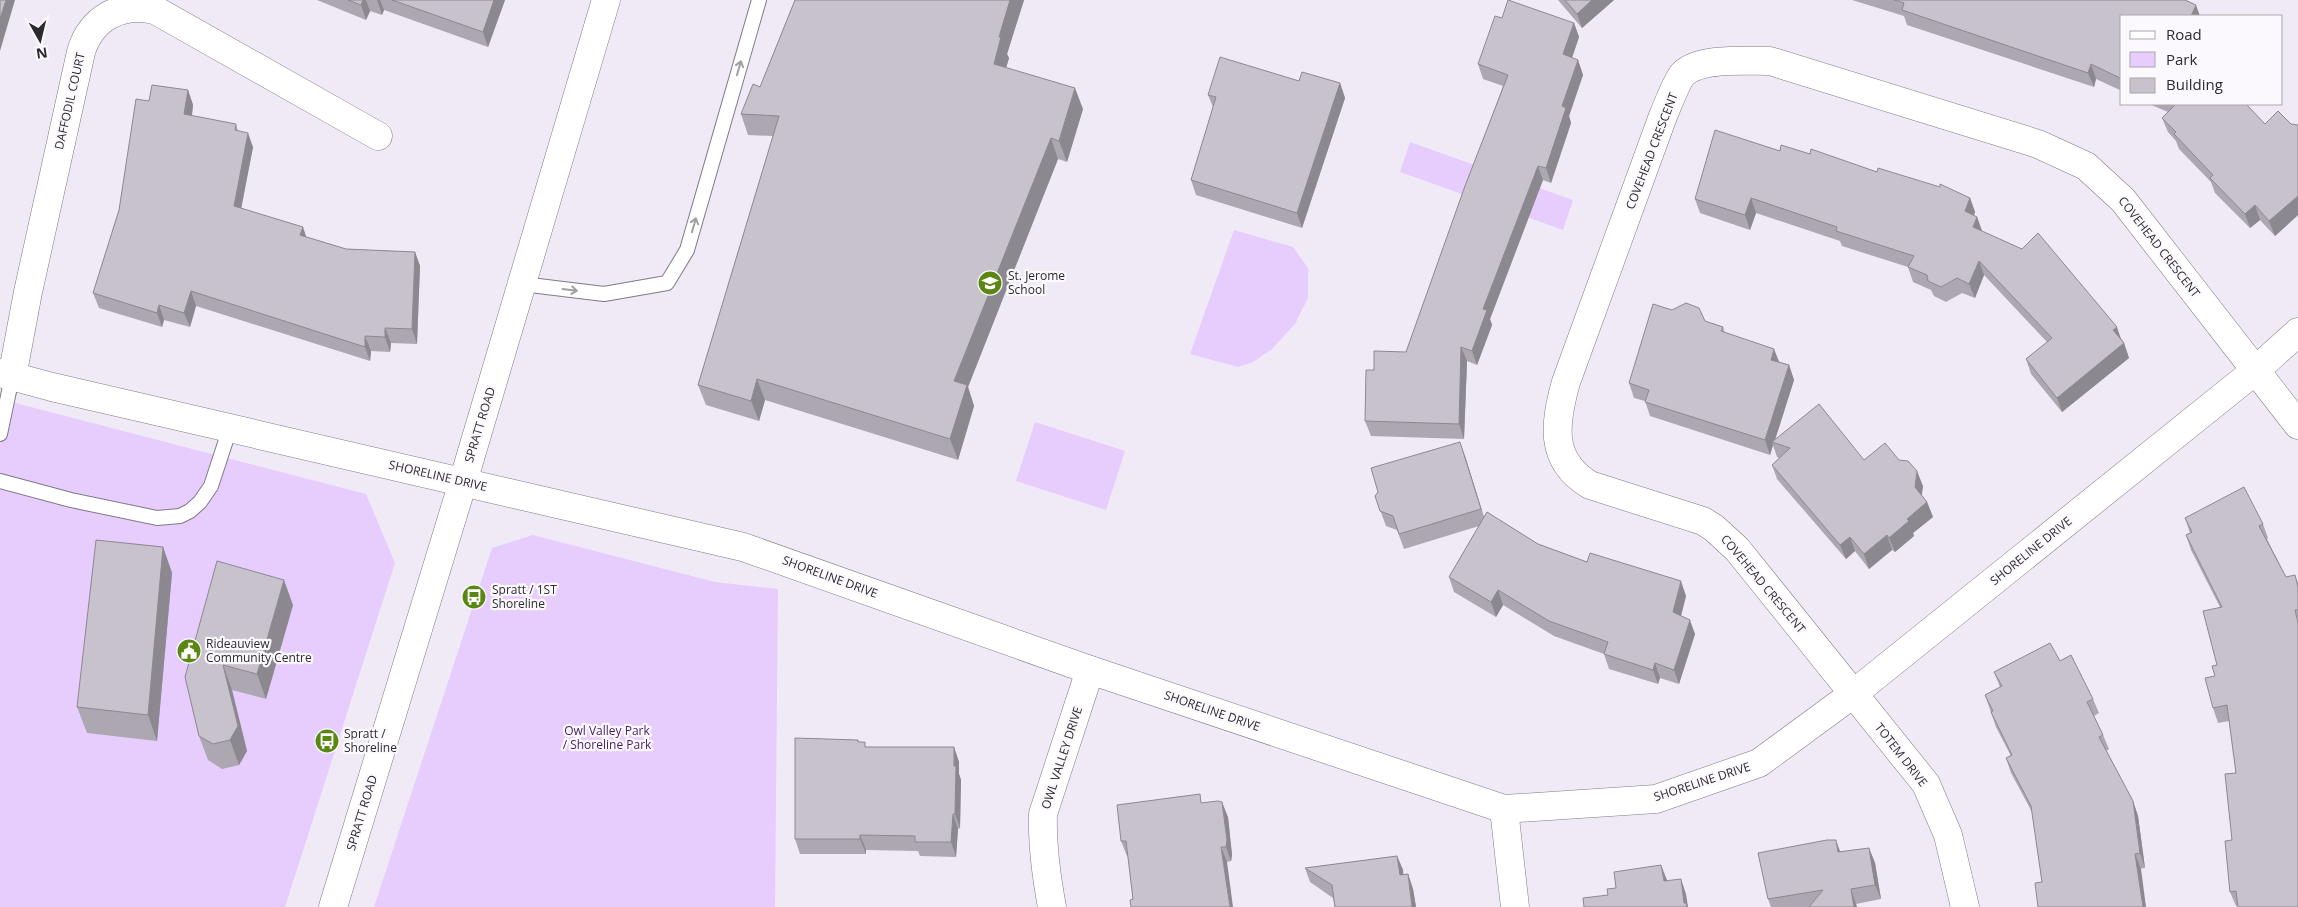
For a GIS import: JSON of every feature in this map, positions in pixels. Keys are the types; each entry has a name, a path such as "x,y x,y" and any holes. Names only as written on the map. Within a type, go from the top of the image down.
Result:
{"street":[{"name":"SPRATT ROAD","path":"333,907 463,482 606,0"},
{"name":"DAFFODIL COURT","path":"6,375 28,292 81,52 84,42 94,26 109,14 127,8 155,10 378,136"},
{"name":"COVEHEAD CRESCENT","path":"1853,694 1737,549 1723,535 1703,521 1606,490 1577,477 1564,459 1556,436 1561,400 1566,382 1663,116 1683,74 1705,63 1770,61 2038,144 2086,166 2123,200 2298,425"},
{"name":"SHORELINE DRIVE","path":"6,375 743,547 1090,670 1504,810 1656,799 1758,763 1853,694 2256,370 2298,332"},
{"name":"OWL VALLEY DRIVE","path":"1052,907 1044,863 1043,814 1090,670"},
{"name":"TOTEM DRIVE","path":"1853,694 1926,784 1948,834 1965,907"},
{"path":"1504,810 1515,907"}],"lane":[{"path":"522,284 604,294 667,283 687,250 759,0"},
{"path":"0,434 6,375"},
{"path":"0,481 71,500 157,518 180,516 190,511 200,502 211,486 230,428"}],"green space":[{"path":"1410,142 1573,200 1563,230 1400,172"},
{"path":"1234,230 1293,247 1308,268 1308,298 1295,324 1272,349 1253,362 1238,367 1190,354"},
{"path":"0,399 366,494 395,563 285,907 0,907"},
{"path":"1035,422 1125,451 1106,510 1016,481"},
{"name":"Owl Valley Park / Shoreline Park","path":"533,535 715,582 778,589 775,907 374,907 492,548"}],"building":[{"path":"0,0 6,0 0,19"},
{"path":"348,0 363,0 361,5"},
{"path":"392,0 494,0 483,32"},
{"path":"795,0 1010,0 999,37 1001,37 994,64 1075,88 1059,141 1051,138 954,381 967,385 950,439 757,379 751,401 698,385 779,116 741,114 753,84 760,87"},
{"path":"1508,0 1574,23 1563,54 1578,60 1562,106 1566,108 1546,168 1538,166 1483,309 1487,310 1472,351 1461,347 1459,424 1365,421 1366,370 1374,370 1374,351 1406,352 1465,186 1508,75 1478,64 1495,16 1502,18"},
{"path":"1565,0 1592,0 1577,14"},
{"path":"1894,0 2185,0 2196,5 2191,15 2120,15 2120,78 2091,64 2088,73 1902,10 1904,3"},
{"path":"1220,57 1299,81 1302,72 1340,83 1297,213 1191,180 1216,97 1208,95"},
{"path":"152,85 188,90 184,114 236,124 235,130 248,133 234,206 303,227 300,235 346,249 415,252 412,329 385,328 385,337 365,336 365,347 191,291 184,313 159,305 157,313 93,293 119,210 136,99 149,101"},
{"path":"2175,105 2247,105 2265,124 2278,111 2291,124 2298,125 2298,196 2269,221 2255,205 2245,214 2210,178 2213,175 2174,134 2176,132 2162,118"},
{"path":"1715,130 1780,151 1781,145 1810,154 1811,149 1877,172 1878,168 1940,187 1940,184 1970,198 1965,211 1977,217 1973,227 2022,249 2038,233 2117,327 2113,330 2124,343 2057,398 2026,359 2052,338 1979,261 1969,284 1957,278 1941,287 1928,281 1927,275 1908,267 1914,256 1836,231 1837,227 1751,198 1745,215 1695,199"},
{"path":"1686,303 1699,308 1705,321 1723,327 1721,331 1774,349 1771,360 1789,365 1765,440 1645,402 1649,390 1629,383 1653,304 1672,310"},
{"path":"1819,404 1864,460 1885,443 1899,460 1908,461 1917,471 1915,487 1927,502 1889,538 1887,535 1864,554 1850,537 1840,545 1772,465 1790,448 1772,442"},
{"path":"1460,442 1481,509 1399,534 1393,516 1380,511 1375,496 1378,492 1371,468"},
{"path":"2244,487 2263,524 2259,526 2286,577 2295,575 2298,587 2298,610 2295,610 2298,623 2298,907 2238,907 2236,891 2230,892 2225,841 2232,840 2225,774 2236,773 2227,705 2213,708 2205,678 2215,676 2212,666 2217,665 2203,611 2222,607 2186,535 2192,532 2185,518"},
{"path":"1487,512 1538,544 1587,562 1590,553 1681,581 1673,612 1690,620 1674,670 1655,663 1653,670 1604,654 1608,642 1549,621 1498,590 1491,602 1449,577"},
{"path":"96,540 163,547 148,715 77,707"},
{"path":"217,561 284,580 257,674 223,665 238,726 230,740 213,744 199,736 185,677"},
{"path":"2050,643 2060,661 2071,655 2093,699 2087,702 2103,735 2099,737 2133,801 2140,853 2135,854 2143,907 2038,907 2035,883 2042,882 2031,806 2006,758 2012,755 1991,712 1993,711 1985,695 2002,686 1994,672"},
{"path":"795,738 858,740 858,742 865,742 865,747 954,747 954,766 956,766 955,814 953,814 951,842 915,842 915,836 860,835 860,839 795,839"},
{"path":"1200,794 1201,803 1222,802 1227,840 1226,847 1221,847 1230,907 1131,907 1130,900 1133,899 1126,841 1121,841 1117,805"},
{"path":"1836,840 1838,852 1869,848 1875,885 1851,889 1854,907 1809,907 1823,890 1768,899 1758,853"},
{"path":"1397,856 1400,875 1408,874 1412,907 1335,907 1332,885 1305,868"},
{"path":"1661,865 1664,881 1681,879 1684,903 1686,903 1687,907 1584,907 1583,898 1608,895 1607,889 1616,888 1614,872"}],"place":[{"name":"St. Jerome School","path":"990,283"},
{"name":"Spratt / 1ST Shoreline","path":"474,597"},
{"name":"Rideauview Community Centre","path":"189,651"},
{"name":"Spratt / Shoreline","path":"327,741"}]}
